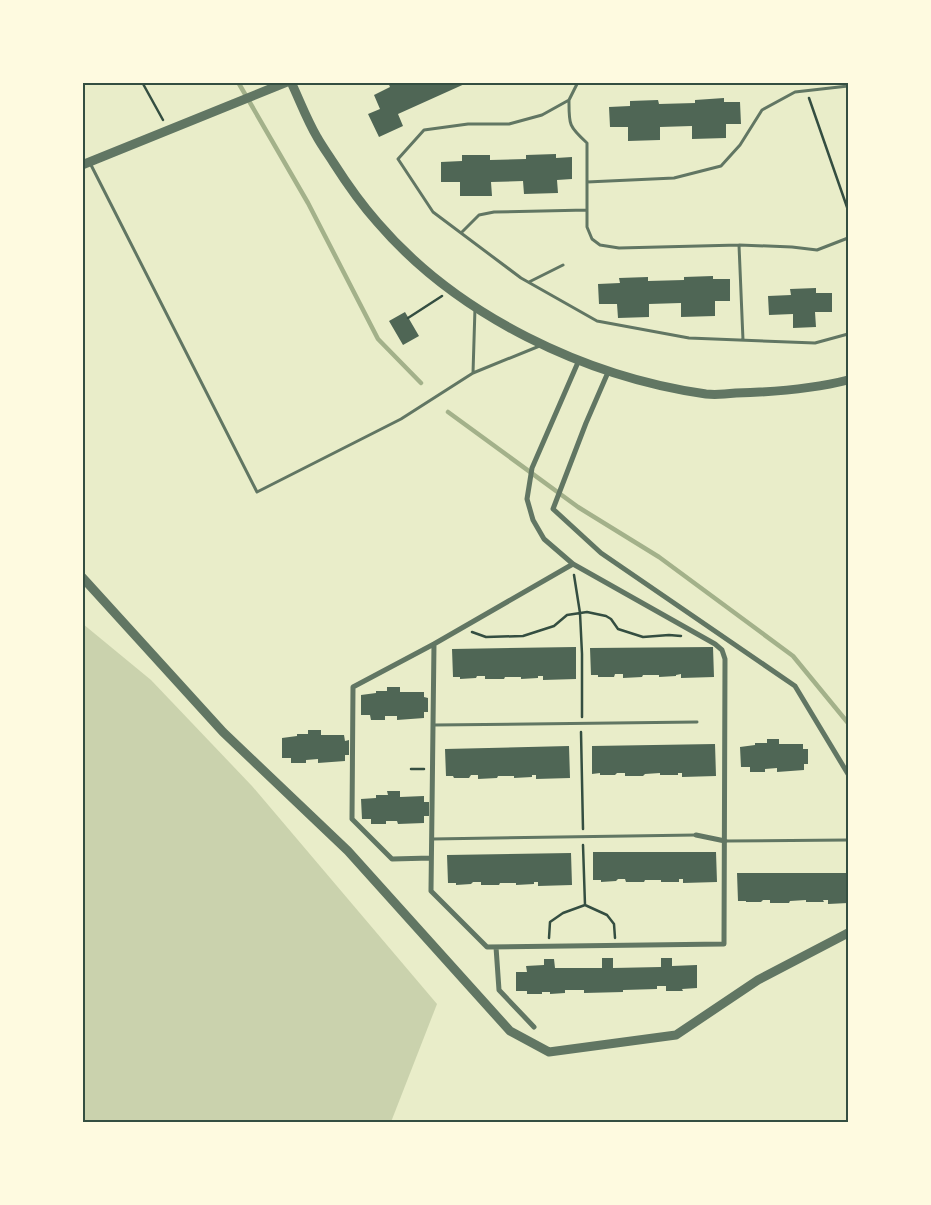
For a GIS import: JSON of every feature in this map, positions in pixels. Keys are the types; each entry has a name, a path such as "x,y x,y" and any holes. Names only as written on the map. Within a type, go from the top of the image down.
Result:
{"street":[{"path":"86,164 287,82"},
{"path":"291,82 317,138 353,192 379,224 409,255 441,282 475,307 520,334 579,360 635,380 708,394 757,393 848,380"},
{"path":"434,644 431,891 487,948 724,944 725,659 722,650 703,637 573,564 544,540 533,520 526,499 532,468 579,360"},
{"path":"608,370 554,509 601,553 795,686 848,774"},
{"path":"431,858 392,859 352,819 353,687 434,644 573,564"},
{"path":"82,577 223,732 348,851 510,1031 549,1052 676,1035 758,980 848,932"},
{"path":"696,835 725,841"},
{"path":"496,947 500,990 534,1027"}],"lane":[{"path":"578,82 570,100 570,122 576,134 587,143 587,227 592,239 600,245 619,248 739,245 817,250 848,238"},
{"path":"587,182 674,178 721,166 740,145 762,110 795,92 848,86"},
{"path":"570,100 542,115 509,124 468,124 424,130 398,159 433,212 521,278 597,321 689,338 815,343 848,334"},
{"path":"86,164 257,492 401,420 473,373 543,344"},
{"path":"461,233 479,215 494,212 587,210"},
{"path":"739,245 744,340"},
{"path":"529,282 563,265"},
{"path":"473,373 475,307"},
{"path":"433,725 698,722"},
{"path":"432,839 696,835"},
{"path":"725,841 848,840"}],"path":[{"path":"142,82 169,130"},
{"path":"806,90 848,210"},
{"path":"408,318 452,290"},
{"path":"573,564 581,633"},
{"path":"461,628 486,637 523,636 554,626 567,615 587,612 606,616 611,619 618,630 644,637 669,635 703,637"},
{"path":"582,798 585,905"},
{"path":"548,947 550,922 563,913 585,905 607,916 614,924 615,946"}],"green space":[{"path":"83,624 151,680 252,786 437,1004 391,1122 83,1122"}],"building":[{"path":"388,82 469,82 398,114 403,126 379,137 368,114 380,109 374,95 390,87"},
{"path":"724,98 724,102 740,102 741,124 726,124 726,138 692,139 692,126 660,127 660,140 628,141 628,127 610,127 609,107 630,106 630,101 658,100 659,104 695,103 695,100"},
{"path":"556,154 556,158 572,157 572,179 557,180 558,193 524,194 523,181 491,182 492,196 460,196 460,182 441,182 441,162 462,161 462,155 490,155 490,160 526,159 526,155"},
{"path":"713,276 713,279 730,279 730,301 715,301 715,316 681,317 681,303 649,304 649,317 618,318 617,304 599,304 598,284 620,283 619,278 648,277 648,281 684,280 684,277"},
{"path":"816,288 816,293 832,293 832,312 815,312 816,327 793,328 793,314 769,315 768,296 791,295 790,289"},
{"path":"405,312 419,336 403,345 389,321"},
{"path":"576,647 576,679 543,680 543,676 521,679 521,677 485,679 485,676 477,676 476,678 460,679 460,677 453,677 452,649"},
{"path":"713,647 714,677 681,678 681,674 676,676 659,677 659,675 643,675 642,677 623,678 623,674 615,674 614,677 591,675 590,648"},
{"path":"387,687 400,687 400,692 424,692 424,697 428,698 428,712 424,712 424,718 397,720 397,716 385,716 385,720 371,720 370,715 361,715 361,695 376,693 376,691 387,691"},
{"path":"308,730 321,730 321,735 344,735 345,741 349,740 349,755 345,755 345,761 318,763 318,759 306,760 306,763 291,763 291,758 282,758 282,738 297,736 297,734 308,734"},
{"path":"767,739 779,739 779,744 803,744 803,749 808,749 808,764 804,764 804,770 777,772 777,768 765,769 765,772 750,772 750,767 741,767 740,747 755,745 755,743 767,743"},
{"path":"715,744 716,776 682,777 682,773 678,773 678,775 645,774 643,776 625,776 625,773 617,773 615,775 592,774 592,746"},
{"path":"569,746 570,778 536,779 536,775 532,775 532,777 514,778 514,776 498,776 497,778 478,779 478,775 471,775 469,778 446,776 445,749"},
{"path":"387,791 400,791 400,797 424,796 424,802 429,802 429,816 424,816 424,823 398,824 397,821 386,821 386,824 371,824 371,819 362,819 361,799 376,798 376,795 388,795"},
{"path":"593,852 716,852 717,882 683,883 683,879 679,879 679,882 645,880 644,882 626,882 625,879 618,879 616,881 601,882 601,880 593,880"},
{"path":"571,853 572,885 538,886 538,882 516,885 516,883 481,885 481,882 473,882 471,884 456,885 456,883 448,883 447,855"},
{"path":"737,873 848,873 848,903 828,904 828,900 823,900 824,902 790,901 789,903 770,903 770,900 763,900 761,902 738,901"},
{"path":"602,958 613,958 613,968 661,967 661,958 672,958 672,966 697,965 697,988 682,989 683,991 666,991 666,986 657,986 657,989 623,990 623,992 584,993 584,990 565,990 565,993 550,994 550,992 542,992 542,994 527,994 527,991 516,991 516,972 527,972 526,966 544,965 544,959 554,959 555,968 602,968"}],"waterway":[{"path":"238,82 308,203 378,339 421,383"},
{"path":"448,412 578,507 659,557 793,656 848,723"}]}
